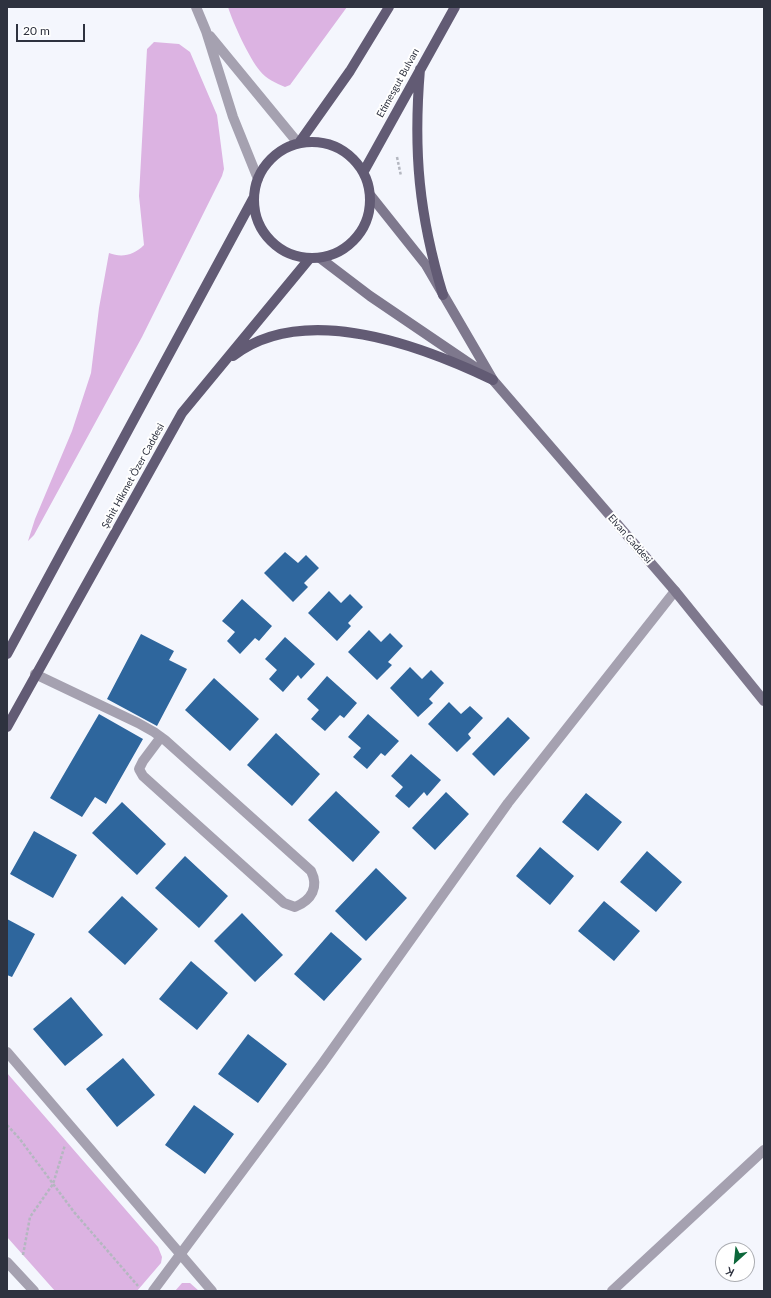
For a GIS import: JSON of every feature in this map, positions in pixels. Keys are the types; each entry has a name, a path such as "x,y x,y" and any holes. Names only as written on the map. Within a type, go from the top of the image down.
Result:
{"main road":[{"path":"298,143 350,71 389,7"},
{"name":"Etimesgut Bulvarı","path":"364,172 455,7"},
{"path":"420,69 416,112 417,156 421,198 430,244 443,295"},
{"path":"7,654 254,197 258,179 267,162 281,150 298,143 317,142 336,146 352,156 364,172 369,183 371,196 370,213 363,230 352,243 337,252 320,258 310,258 292,254 276,245 264,232 256,215 254,197"},
{"path":"371,196 426,264 493,380"},
{"name":"Şehit Hikmet Özer Caddesi","path":"7,727 35,674 182,413 310,258"},
{"path":"320,258 370,296 493,380"},
{"path":"222,364 244,349 273,336 293,331 329,330 407,346 465,366 493,380"},
{"name":"Elvan Caddesi","path":"493,380 674,590 764,701"}],"street":[{"path":"196,7 206,31 233,117 258,179"},
{"path":"206,31 298,143"},
{"path":"153,1291 322,1064 508,803 674,590"},
{"path":"35,674 138,723 161,737 189,760 311,871 315,879 314,890 310,898 304,904 295,907 284,903 143,776 139,769 161,737"},
{"path":"7,1052 212,1291"},
{"path":"612,1291 764,1150"},
{"path":"7,1262 34,1291"}],"path":[{"path":"7,1125 19,1138 74,1212 143,1291"},
{"path":"19,1275 30,1217 53,1184 70,1126"}],"shaded area":[{"path":"228,7 347,7 290,85 285,87 271,80 260,71 251,58 242,40"},
{"path":"154,42 179,44 190,52 217,115 224,169 222,176 142,337 34,535 28,541 35,519 72,431 91,373 99,308 109,253 114,255 128,255 144,245 139,196 147,49"},
{"path":"7,1073 158,1247 162,1257 161,1263 137,1291 55,1291 7,1237"},
{"path":"182,1283 190,1283 199,1291 175,1291"}],"building":[{"path":"285,552 298,563 306,555 319,568 304,583 308,587 293,602 264,573"},
{"path":"329,591 341,603 350,594 363,607 348,623 351,626 337,641 308,613"},
{"path":"242,599 272,626 259,641 255,638 240,654 227,641 235,632 222,621"},
{"path":"369,630 381,642 390,633 403,646 388,662 392,665 377,680 348,652"},
{"path":"141,634 174,651 169,660 187,669 157,726 107,699"},
{"path":"285,637 315,664 301,679 298,675 283,692 269,679 277,670 265,659"},
{"path":"410,667 422,679 431,670 444,683 429,699 433,703 418,717 390,688"},
{"path":"327,676 357,703 344,718 340,715 325,731 311,719 319,710 307,699"},
{"path":"214,678 259,719 230,751 185,710"},
{"path":"449,702 461,714 470,706 483,718 468,734 471,738 457,752 428,724"},
{"path":"99,714 143,739 106,804 95,797 82,817 50,798"},
{"path":"368,714 399,741 385,756 381,753 367,769 353,757 361,748 348,737"},
{"path":"508,717 530,738 494,776 472,754"},
{"path":"276,733 320,774 292,806 247,765"},
{"path":"411,754 441,780 427,796 424,792 409,808 395,796 403,787 391,776"},
{"path":"336,791 380,832 353,862 308,820"},
{"path":"446,792 469,814 435,850 412,828"},
{"path":"586,793 622,822 598,851 562,822"},
{"path":"122,802 166,844 137,875 92,833"},
{"path":"34,831 77,855 53,898 10,874"},
{"path":"540,847 574,876 550,905 516,876"},
{"path":"647,851 682,882 656,912 620,882"},
{"path":"185,856 228,896 199,928 155,888"},
{"path":"376,868 407,898 366,941 335,911"},
{"path":"122,896 158,929 125,965 88,932"},
{"path":"604,901 640,931 614,961 578,931"},
{"path":"242,913 283,955 255,982 214,941"},
{"path":"7,919 35,934 12,977 7,975"},
{"path":"331,932 362,959 324,1001 294,974"},
{"path":"191,961 228,993 197,1030 159,999"},
{"path":"71,997 103,1035 65,1066 33,1029"},
{"path":"248,1034 287,1064 258,1103 218,1074"},
{"path":"123,1058 155,1095 117,1127 86,1089"},
{"path":"194,1105 234,1134 205,1174 165,1145"}]}
